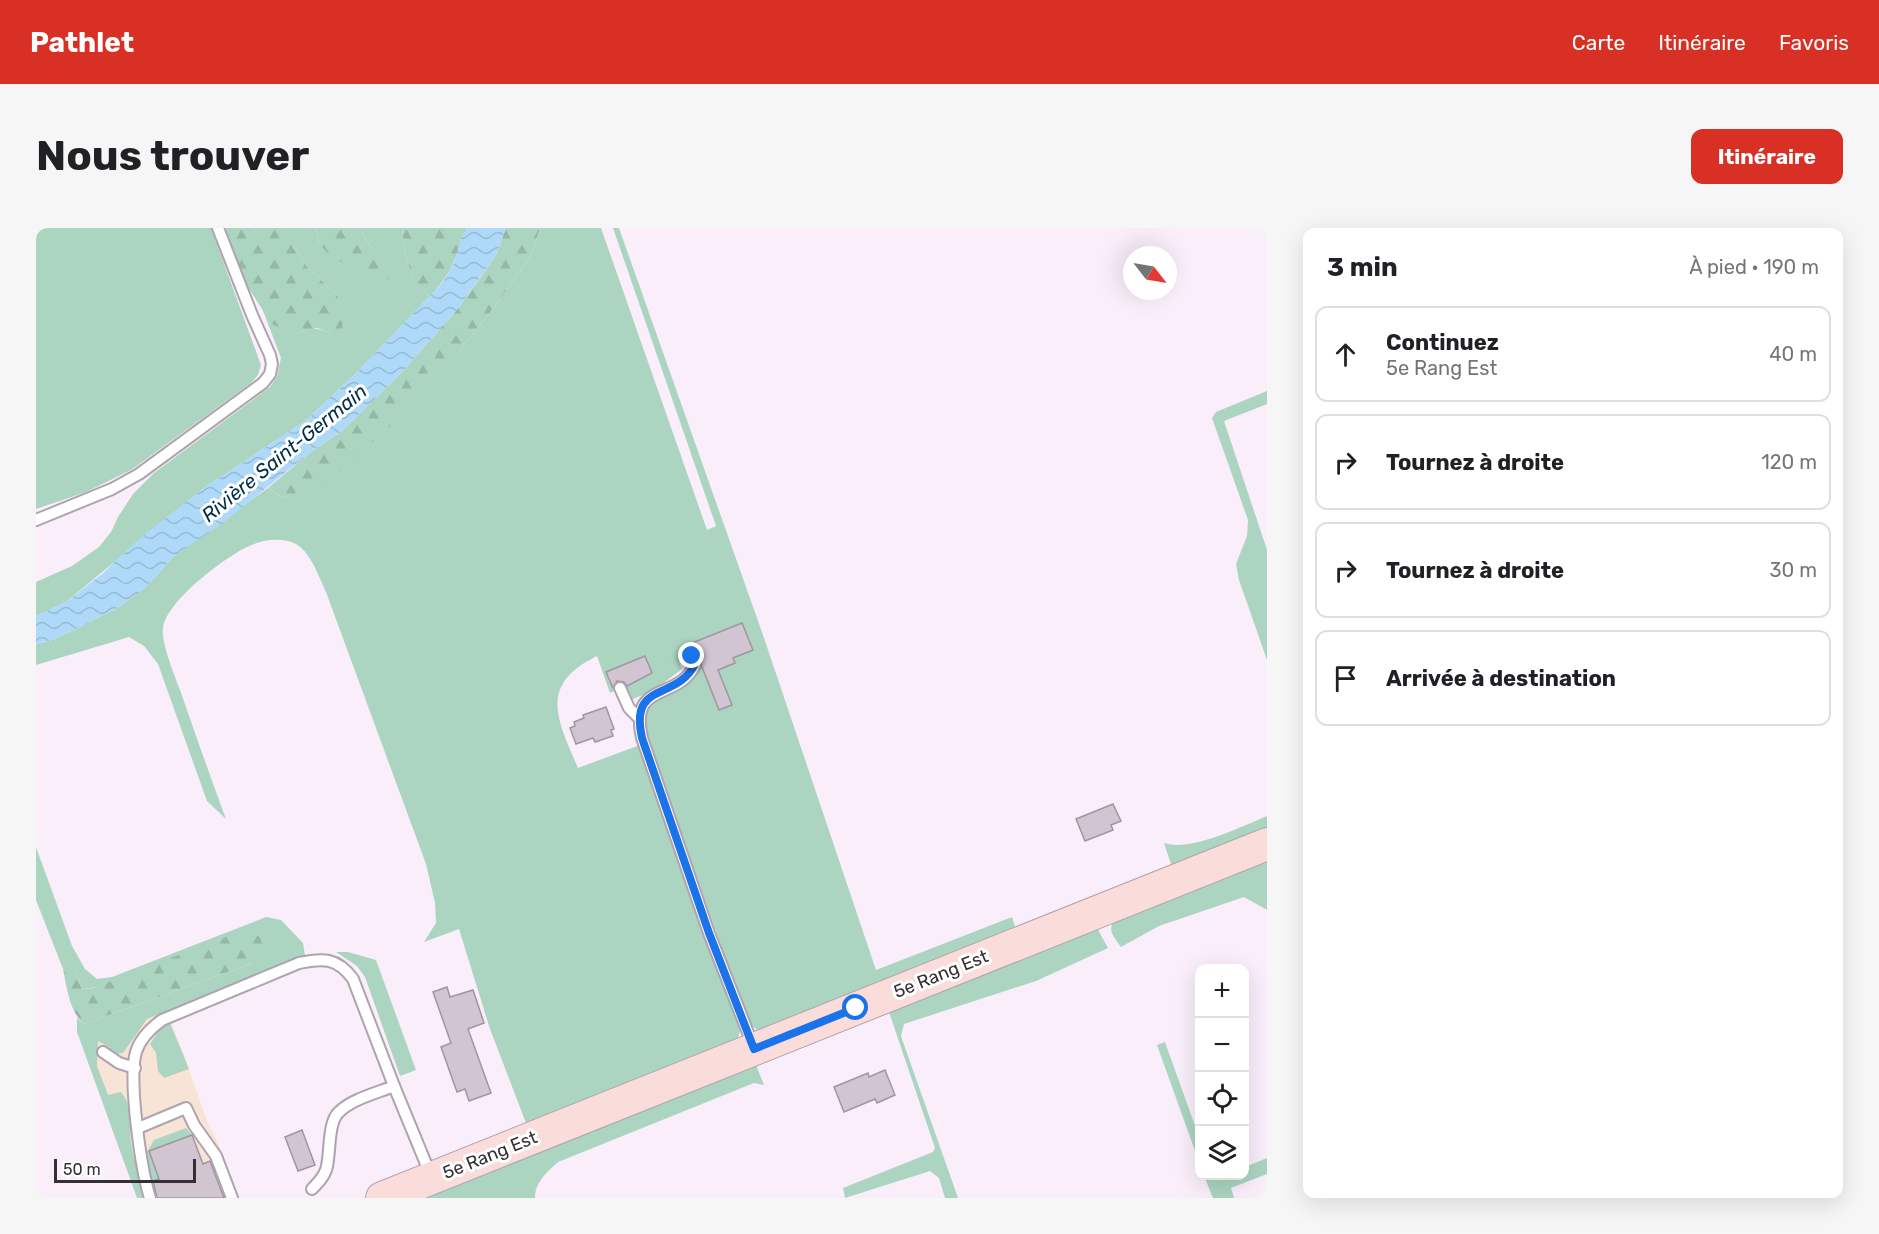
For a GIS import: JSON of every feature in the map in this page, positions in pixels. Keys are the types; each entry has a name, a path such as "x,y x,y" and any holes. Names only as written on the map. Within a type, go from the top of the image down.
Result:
{"street":[{"name":"5e Rang Est","path":"382,1198 1267,844"}],"lane":[{"path":"36,519 112,489 139,474 263,383 270,374 272,364 267,346 252,315 218,228"},
{"path":"692,656 695,664 692,671 679,682 643,703 639,711 642,738 709,933 754,1049"},
{"path":"620,688 629,708 639,718"},
{"path":"150,1198 143,1167 134,1084 136,1052 144,1037 162,1020 299,963 322,958 348,971 353,979 432,1178"},
{"path":"103,1053 119,1063 135,1068"},
{"path":"312,1189 321,1181 326,1169 333,1121 337,1113 347,1106 394,1086"},
{"path":"138,1128 186,1108 194,1125 216,1156 232,1198"}],"shaded area":[{"path":"159,997 180,1044 207,1121 219,1145 238,1198 146,1198 97,1066 84,1024"}],"green space":[{"path":"36,228 211,228 261,365 258,375 251,383 131,470 86,492 36,509"},
{"path":"226,228 251,228 256,232 272,228 294,247 307,267 337,295 343,314 342,329 330,333 317,328 294,334 271,323 248,287 234,259"},
{"path":"251,228 316,228 319,244 392,263 373,250 361,232 364,228 402,228 405,252 415,285 430,296 353,376 305,421 204,488 66,602 36,616 36,582 72,566 99,547 111,532 133,494 154,473 270,387 277,376 281,358 262,308 281,329 291,333 316,329 330,333 337,295 307,267 294,247"},
{"path":"316,228 364,228 361,232 373,250 393,263 388,280 334,259 319,244"},
{"path":"402,228 467,228 451,269 430,296 415,286 405,252"},
{"path":"506,228 540,228 531,256 458,353 397,420 313,495 283,498 268,488 312,451 342,431 402,372 455,312 480,278 496,255"},
{"path":"540,228 601,228 707,530 716,526 613,228 619,228 763,635 876,970 1012,917 1016,929 758,1031 748,1021 642,724 651,707 701,665 709,684 722,679 718,670 693,643 697,655 679,662 682,669 653,691 630,700 625,687 652,673 646,657 606,672 614,691 610,693 597,656 578,667 566,679 559,692 559,720 564,735 578,768 640,745 740,1031 738,1038 728,1044 526,1123 490,1029 459,929 424,942 436,923 435,903 426,864 326,592 313,564 300,546 284,540 269,540 243,549 200,579 175,605 163,628 169,659 226,819 207,801 158,664 144,646 129,637 36,665 36,644 52,640 117,608 145,588 175,555 268,488 283,498 313,494 458,353 531,256","holes":["742,623 753,650 741,655 730,628"]},
{"path":"1267,391 1267,404 1224,421 1267,550 1267,660 1239,580 1236,564 1247,536 1248,520 1212,418 1216,412"},
{"path":"1267,816 1267,828 1172,867 1164,843 1175,845 1201,841 1230,832"},
{"path":"36,847 72,946 85,969 97,979 112,977 266,917 281,920 303,943 305,956 147,1019 123,1053 115,1054 109,1047 98,1041 97,1066 108,1095 121,1092 127,1103 132,1150 146,1198 137,1198 77,1032 77,1018 84,1024 253,963 83,989 76,972 65,966 63,969 36,900"},
{"path":"1267,861 1267,910 1244,897 1159,926 1121,947 1112,934 1111,927 1115,920"},
{"path":"1097,928 1108,948 1036,981 904,1024 901,1036 958,1198 945,1198 939,1178 930,1171 845,1198 843,1188 933,1152 935,1148 889,1012"},
{"path":"239,932 254,933 260,937 261,952 253,963 84,1024 75,1013 67,991 63,969 65,966 69,965 76,972 83,989 93,988"},
{"path":"336,952 348,952 376,960 416,1070 400,1076 365,977 357,966"},
{"path":"170,1023 189,1069 164,1078 158,1071 156,1053 150,1044 160,1029"},
{"path":"1165,1042 1195,1126 1195,1151 1157,1045"},
{"path":"756,1065 764,1085 754,1083 558,1162 539,1182 535,1198 419,1198 558,1145"},
{"path":"186,1128 192,1135 149,1151 159,1179 150,1182 147,1152 154,1140"},
{"path":"1267,1158 1267,1174 1231,1188 1234,1198 1213,1198 1206,1180 1249,1180 1249,1165"}],"water":[{"name":"Rivière Saint-Germain","path":"467,228 506,228 496,255 455,312 402,372 342,431 312,451 223,523 175,555 145,588 117,608 52,640 36,644 36,616 66,602 102,574 139,539 204,488 305,421 353,376 443,282 454,263"}],"building":[{"path":"742,623 753,650 733,658 735,663 718,670 732,705 719,710 702,667 699,653 692,643"},
{"path":"645,656 652,673 627,686 624,682 617,681 613,688 606,672"},
{"path":"606,707 614,729 611,730 613,736 595,742 593,738 576,744 570,728 575,726 574,722 584,718 583,715"},
{"path":"1113,804 1121,821 1111,825 1113,830 1085,841 1076,819"},
{"path":"447,987 450,997 473,990 484,1023 468,1029 491,1093 469,1101 465,1089 457,1092 441,1047 451,1043 433,992"},
{"path":"885,1070 895,1095 877,1103 875,1099 844,1112 834,1087 868,1073 869,1077"},
{"path":"302,1130 315,1165 298,1171 285,1137"},
{"path":"192,1135 203,1164 210,1161 224,1198 157,1198 153,1181 159,1179 149,1151"}],"route":[{"path":"692,656 695,664 692,671 679,682 643,703 639,711 639,723 642,738 709,933 754,1049 856,1008"}]}
